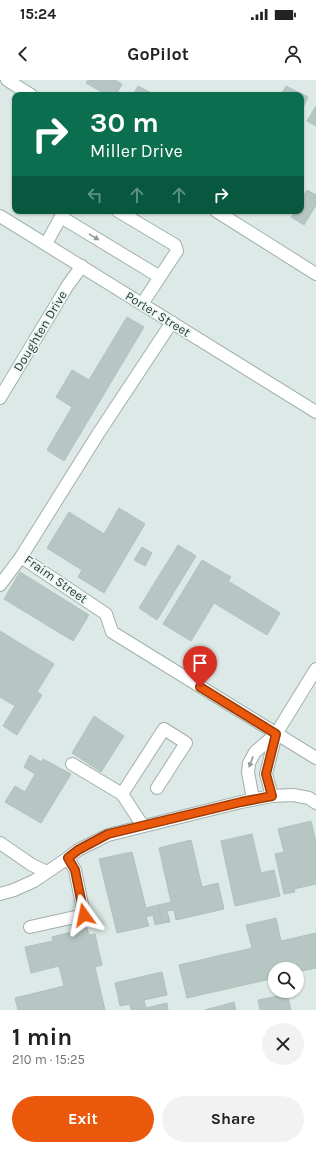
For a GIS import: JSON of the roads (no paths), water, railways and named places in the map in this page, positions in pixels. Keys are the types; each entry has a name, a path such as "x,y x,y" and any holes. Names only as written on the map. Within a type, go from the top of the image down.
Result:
{"street":[{"path":"7,80 26,92"},
{"path":"46,244 62,214 160,277"},
{"path":"123,214 175,246 177,252 142,304"},
{"path":"221,214 316,274"},
{"name":"Porter Street","path":"0,216 316,412"},
{"name":"Doughten Drive","path":"0,398 68,285 82,266"},
{"name":"Fraim Street","path":"172,322 98,434 21,557 106,614 112,632 316,758"},
{"path":"1,581 21,557"},
{"path":"272,796 266,774 276,734 316,669"},
{"path":"122,794 164,729 186,743 157,788"},
{"path":"253,799 248,772 249,763 255,752 276,734"},
{"path":"72,764 122,794 143,826"},
{"path":"0,894 21,888 34,881 78,850 108,834 253,799 272,796 294,795 308,798 316,803"},
{"path":"0,844 32,865 47,872"},
{"path":"30,928 84,915 75,870 68,858"}]}
